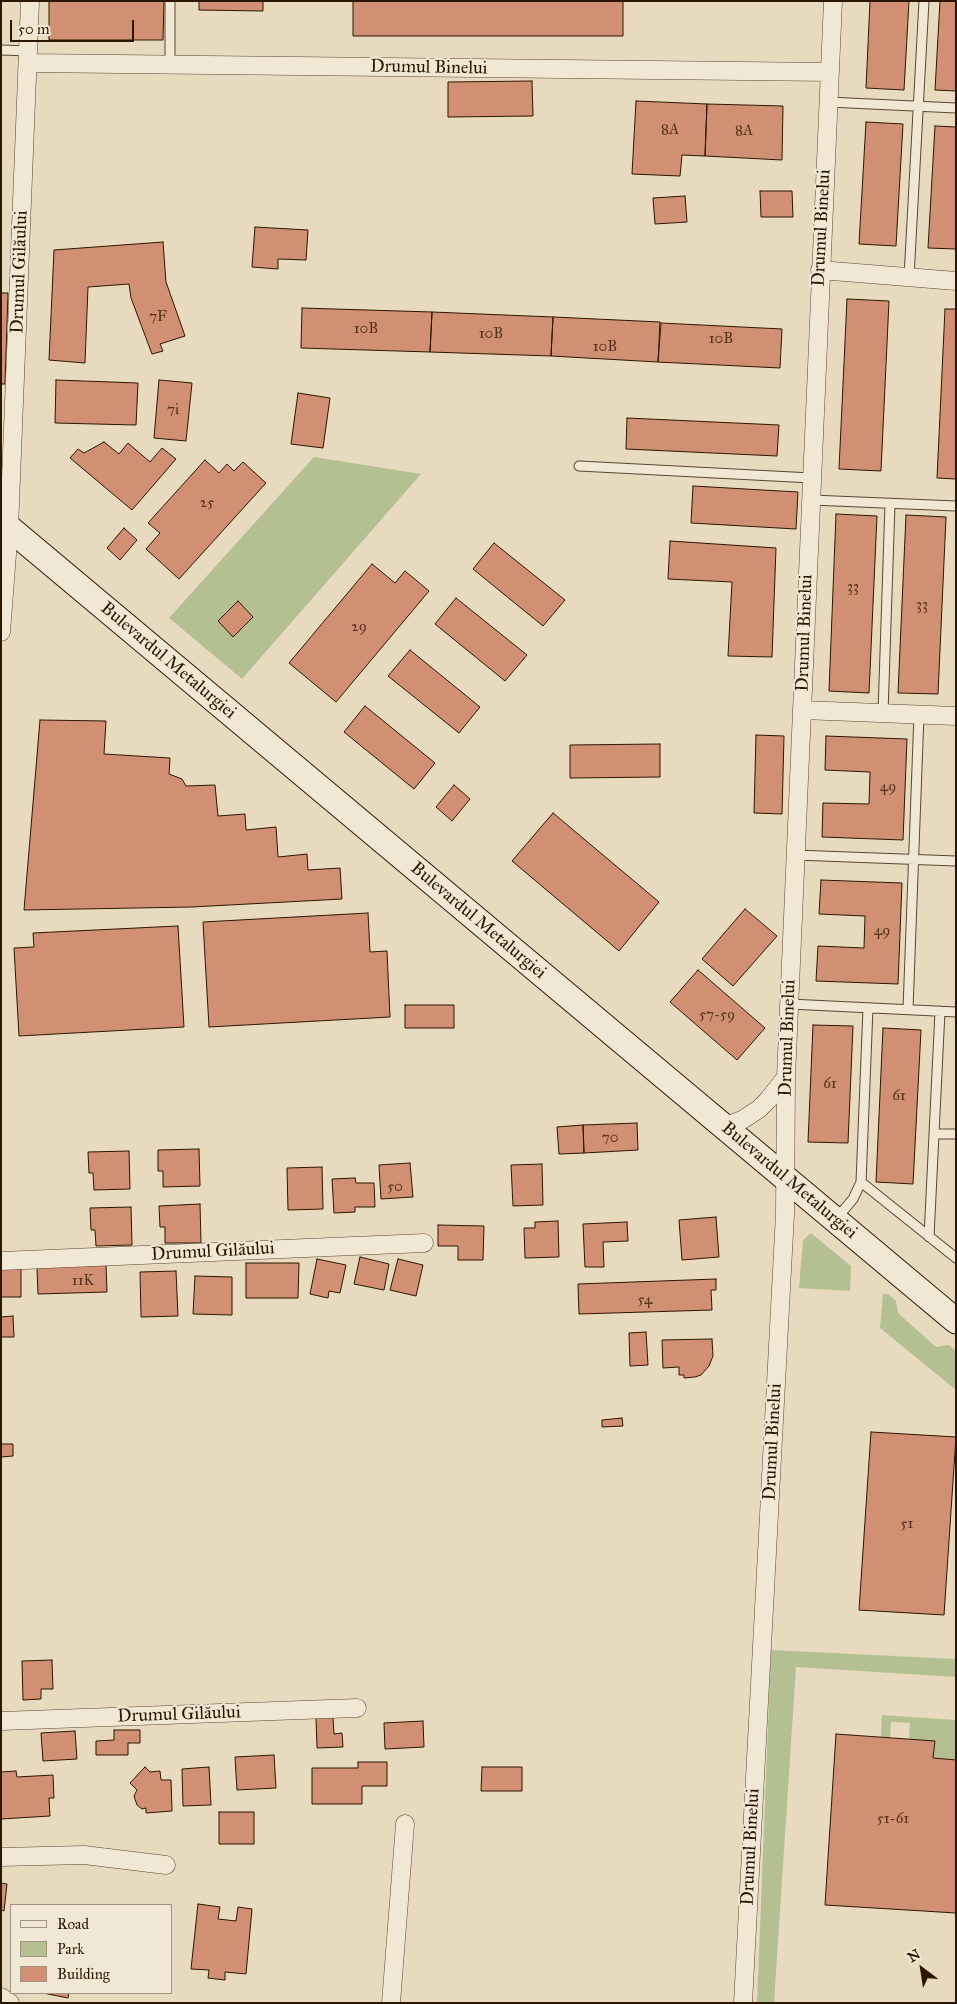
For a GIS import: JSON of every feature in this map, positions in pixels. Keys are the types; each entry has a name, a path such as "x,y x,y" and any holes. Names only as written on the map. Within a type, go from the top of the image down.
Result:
{"main road":[{"name":"Bulevardul Metalurgiei","path":"5,524 956,1321"}],"street":[{"name":"Drumul Gilăului","path":"1,632 29,57 30,1"},
{"name":"Drumul Binelui","path":"743,2003 786,1179 784,1130 786,1077 833,1"},
{"name":"Drumul Binelui","path":"29,57 170,64 830,72"},
{"path":"820,270 956,281"},
{"path":"802,710 956,716"},
{"path":"724,1127 742,1120 759,1109 786,1077"},
{"name":"Drumul Gilăului","path":"1,1261 424,1243"},
{"name":"Drumul Gilăului","path":"1,1721 357,1708"},
{"path":"391,2003 405,1824"},
{"path":"1,1857 84,1855 166,1865"},
{"path":"1,1997 10,2003"}],"lane":[{"path":"170,1 170,64"},
{"path":"910,277 924,1"},
{"path":"1,50 29,57"},
{"path":"828,102 956,108"},
{"path":"578,466 812,478"},
{"path":"811,500 956,506"},
{"path":"883,713 890,504"},
{"path":"908,1009 919,714"},
{"path":"795,855 956,862"},
{"path":"789,1004 956,1012"},
{"path":"835,1220 853,1199 861,1182 868,1008"},
{"path":"930,1237 940,1011"},
{"path":"935,1134 956,1134"},
{"path":"861,1182 956,1258"}],"green space":[{"path":"314,457 421,474 242,679 169,618"},
{"path":"810,1234 851,1266 850,1291 799,1288 803,1240"},
{"path":"883,1294 888,1294 896,1301 898,1313 936,1347 949,1345 956,1351 956,1390 880,1328"},
{"path":"771,1650 956,1659 956,1677 796,1667 774,2003 757,2003"},
{"path":"882,1715 956,1720 956,1760 933,1758 934,1741 909,1739 910,1723 891,1722 890,1738 881,1737"}],"building":[{"path":"49,1 164,1 163,40 49,40"},
{"path":"199,1 263,1 263,11 199,10"},
{"path":"353,1 623,1 623,36 353,36"},
{"path":"870,1 909,1 904,90 866,88"},
{"path":"940,1 956,1 956,91 935,90"},
{"path":"532,81 533,116 448,117 448,82"},
{"path":"636,101 707,104 705,156 682,155 680,176 632,174"},
{"path":"707,104 783,106 782,160 705,156"},
{"path":"866,122 903,124 896,246 859,244"},
{"path":"935,126 956,127 956,249 928,248"},
{"path":"760,191 792,191 793,217 761,217"},
{"path":"685,196 687,222 655,224 653,198"},
{"path":"255,227 308,230 306,260 278,259 278,269 252,267"},
{"path":"163,242 166,282 185,336 160,344 163,351 152,354 131,298 129,284 88,287 85,363 49,360 54,250"},
{"path":"1,293 8,293 5,384 1,384"},
{"path":"847,299 889,301 881,471 839,469"},
{"path":"302,308 432,312 430,352 301,348"},
{"path":"945,309 956,309 956,479 937,478"},
{"path":"432,312 553,317 551,356 430,352"},
{"path":"553,317 660,322 658,362 551,356"},
{"path":"661,323 782,329 780,368 658,362"},
{"path":"56,380 138,383 136,425 55,423"},
{"path":"159,380 192,383 186,441 154,438"},
{"path":"298,393 330,398 323,448 291,444"},
{"path":"627,418 779,425 777,456 626,449"},
{"path":"104,442 119,454 128,443 150,462 162,448 176,459 132,510 70,458 78,449 84,453"},
{"path":"205,460 219,473 227,464 234,471 243,462 266,483 179,579 146,549 160,533 148,523"},
{"path":"693,486 798,492 796,529 691,523"},
{"path":"836,514 877,516 869,693 829,691"},
{"path":"906,515 946,517 938,694 898,693"},
{"path":"124,528 137,540 120,560 107,548"},
{"path":"670,541 776,548 772,657 728,656 732,582 668,579"},
{"path":"494,543 565,600 543,626 473,569"},
{"path":"372,564 395,583 405,571 429,591 336,702 289,663"},
{"path":"456,598 527,655 505,681 435,624"},
{"path":"238,601 253,617 233,637 218,621"},
{"path":"410,650 480,707 459,733 388,676"},
{"path":"365,706 435,763 414,789 344,732"},
{"path":"40,720 106,721 104,754 170,758 169,774 182,779 186,786 215,785 218,816 245,814 246,830 276,827 278,857 307,854 308,870 340,868 342,899 192,907 24,910"},
{"path":"756,735 784,736 782,814 754,813"},
{"path":"826,736 907,739 903,840 822,837 823,803 869,804 870,772 825,770"},
{"path":"660,744 660,777 570,778 570,745"},
{"path":"454,785 470,799 452,821 436,807"},
{"path":"553,813 659,902 619,951 512,861"},
{"path":"821,880 902,883 898,984 816,981 818,946 864,948 865,916 819,914"},
{"path":"745,909 777,936 733,986 702,959"},
{"path":"368,913 370,952 387,951 390,1017 209,1027 203,922"},
{"path":"178,926 184,1027 19,1036 14,948 34,947 33,933"},
{"path":"698,970 765,1028 737,1060 670,1002"},
{"path":"405,1005 454,1005 454,1028 405,1028"},
{"path":"813,1025 853,1026 848,1143 808,1142"},
{"path":"883,1028 921,1030 913,1184 876,1182"},
{"path":"637,1123 638,1150 584,1153 583,1125"},
{"path":"583,1125 584,1153 559,1154 557,1127"},
{"path":"199,1149 200,1186 163,1187 163,1171 158,1171 158,1150"},
{"path":"129,1151 130,1189 94,1190 93,1173 89,1173 88,1152"},
{"path":"410,1163 413,1197 381,1199 379,1165"},
{"path":"542,1164 543,1205 513,1206 511,1165"},
{"path":"322,1167 323,1209 288,1210 287,1168"},
{"path":"355,1178 356,1183 374,1183 375,1207 355,1207 355,1212 334,1213 332,1179"},
{"path":"200,1204 201,1243 165,1243 165,1227 160,1227 159,1206"},
{"path":"131,1207 132,1245 96,1246 95,1230 91,1230 90,1208"},
{"path":"716,1217 719,1257 682,1260 679,1220"},
{"path":"558,1221 559,1257 525,1258 524,1228 535,1228 535,1222"},
{"path":"627,1222 628,1241 603,1242 604,1267 585,1267 583,1224"},
{"path":"438,1225 484,1226 483,1260 458,1260 458,1246 438,1246"},
{"path":"360,1257 389,1264 384,1290 354,1284"},
{"path":"317,1259 346,1265 340,1293 329,1291 328,1298 310,1294"},
{"path":"398,1259 423,1265 416,1296 390,1290"},
{"path":"246,1263 299,1263 298,1298 246,1298"},
{"path":"106,1265 107,1292 38,1294 37,1268"},
{"path":"1,1269 21,1269 21,1297 1,1297"},
{"path":"176,1271 178,1316 141,1317 140,1272"},
{"path":"195,1276 232,1277 232,1315 193,1314"},
{"path":"716,1279 716,1290 711,1290 712,1310 579,1314 578,1284"},
{"path":"13,1316 14,1337 1,1337 1,1317"},
{"path":"646,1332 648,1365 630,1366 629,1333"},
{"path":"712,1339 713,1356 709,1366 701,1375 684,1378 684,1375 679,1375 679,1367 663,1368 662,1340"},
{"path":"622,1418 623,1426 602,1427 602,1420"},
{"path":"871,1432 956,1437 944,1615 859,1610"},
{"path":"1,1444 13,1444 13,1456 1,1457"},
{"path":"52,1660 53,1689 41,1689 41,1699 23,1700 22,1661"},
{"path":"333,1717 334,1734 342,1733 343,1747 317,1748 316,1718"},
{"path":"423,1721 424,1747 385,1749 384,1723"},
{"path":"114,1730 140,1730 140,1743 128,1743 128,1755 96,1755 96,1741 114,1740"},
{"path":"75,1731 77,1759 43,1761 41,1733"},
{"path":"836,1734 935,1741 933,1758 956,1760 956,1913 825,1905"},
{"path":"274,1755 276,1788 237,1790 235,1757"},
{"path":"358,1762 387,1762 387,1786 362,1786 362,1804 312,1804 312,1768 358,1768"},
{"path":"145,1767 150,1772 160,1771 161,1780 171,1780 172,1811 146,1813 146,1808 142,1809 137,1805 134,1796 137,1790 130,1783"},
{"path":"209,1767 211,1805 183,1806 182,1769"},
{"path":"482,1767 522,1767 522,1791 481,1791"},
{"path":"16,1771 17,1777 53,1775 54,1798 49,1798 50,1816 1,1819 1,1772"},
{"path":"219,1812 254,1812 254,1844 219,1844"},
{"path":"1,1883 7,1884 4,1911 1,1910"},
{"path":"198,1904 220,1907 218,1919 236,1921 238,1907 252,1909 246,1974 225,1972 225,1980 208,1978 209,1970 191,1969"},
{"path":"48,1994 69,1994 68,1998"}]}
